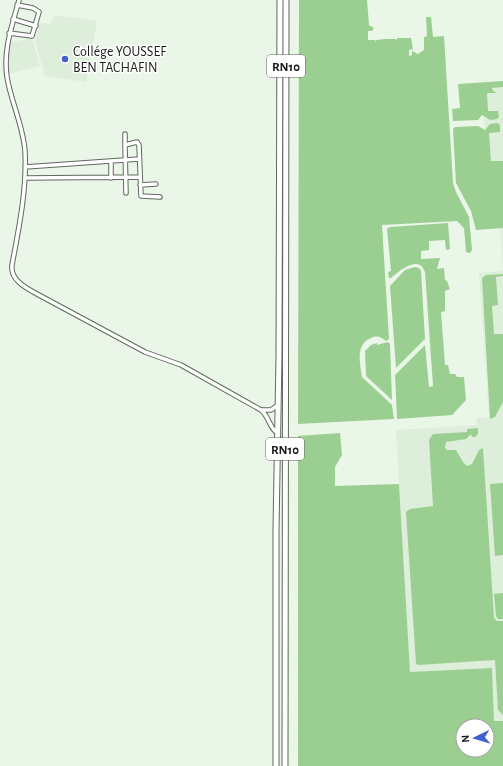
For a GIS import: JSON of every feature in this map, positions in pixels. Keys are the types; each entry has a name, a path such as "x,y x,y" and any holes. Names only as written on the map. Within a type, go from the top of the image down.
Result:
{"highway":[{"name":"RN10","path":"276,766 280,0"},
{"name":"RN10","path":"285,766 286,0"},
{"path":"279,133 287,133"},
{"path":"278,433 285,432"}],"street":[{"path":"19,0 12,19 6,50 7,78 21,126 25,167 21,222 12,268 13,275 18,281 37,294 139,349 181,365 261,410 268,418 274,430 278,433"},
{"path":"9,32 31,37 39,18 38,11 17,5"},
{"path":"12,19 36,26"},
{"path":"125,134 126,193"},
{"path":"125,144 139,143 141,197 160,197"},
{"path":"25,167 139,159"},
{"path":"111,161 111,178"},
{"path":"25,178 140,177"},
{"path":"140,185 156,184"},
{"path":"261,410 271,410 278,405"}],"shaded area":[{"name":"Collége YOUSSEF BEN TACHAFIN","path":"54,15 97,21 86,82 45,76 35,41 39,23 49,24 53,20"},
{"path":"32,38 40,66 8,74 9,43"},
{"path":"503,81 503,271 496,161 487,161 482,82"},
{"path":"503,271 503,721 495,721 494,718 491,668 410,673 396,430 477,425 476,418 489,417 479,273"}],"green space":[{"path":"299,0 367,0 369,25 374,28 372,31 368,31 368,40 375,40 375,42 376,40 396,39 397,41 397,38 411,38 413,49 409,50 409,56 412,55 412,51 418,54 424,50 424,37 427,36 426,17 431,17 433,37 444,36 453,183 469,217 472,250 470,253 466,252 464,228 457,221 382,225 389,339 386,341 375,337 366,341 361,350 360,361 362,377 392,405 394,419 298,424"},
{"path":"503,81 503,87 492,88 493,91 497,93 487,93 488,111 498,111 499,117 497,119 490,120 482,115 478,120 453,121 452,109 460,108 458,84"},
{"path":"497,123 500,125 500,132 489,133 491,161 503,161 503,228 476,230 471,211 456,183 453,129 455,127 478,126 485,130 490,124"},
{"path":"448,223 450,249 446,250 445,240 429,241 429,250 421,251 421,259 440,258 437,269 444,268 445,280 447,281 450,289 445,291 445,311 441,312 445,365 448,365 450,374 455,374 457,377 464,377 466,400 452,415 397,419 395,375 425,345 429,387 433,386 425,272 418,264 414,264 404,268 389,278 388,272 391,271 387,229 390,227"},
{"path":"415,267 419,268 421,271 425,339 396,368 390,286 405,270"},
{"path":"503,274 503,276 496,277 498,305 492,306 494,334 503,334 503,402 495,417 490,419 482,278 486,275"},
{"path":"388,342 390,344 392,400 366,376 365,351 371,345 377,343 377,345"},
{"path":"478,428 478,434 475,437 472,437 471,434 466,439 446,442 445,448 447,450 456,450 467,466 472,464 479,450 483,448 494,618 497,621 503,621 503,715 498,710 495,660 416,664 406,512 410,509 433,506 429,440 433,434 467,432 467,429"},
{"path":"340,433 342,455 335,467 335,486 399,484 410,672 492,668 494,718 455,718 455,758 495,758 495,721 503,721 503,766 298,766 298,436"},
{"path":"503,483 503,555 495,556 490,484"},
{"path":"503,593 503,619 498,619 496,616 494,594"}],"place":[{"name":"Collége YOUSSEF BEN TACHAFIN","path":"65,59"}]}
